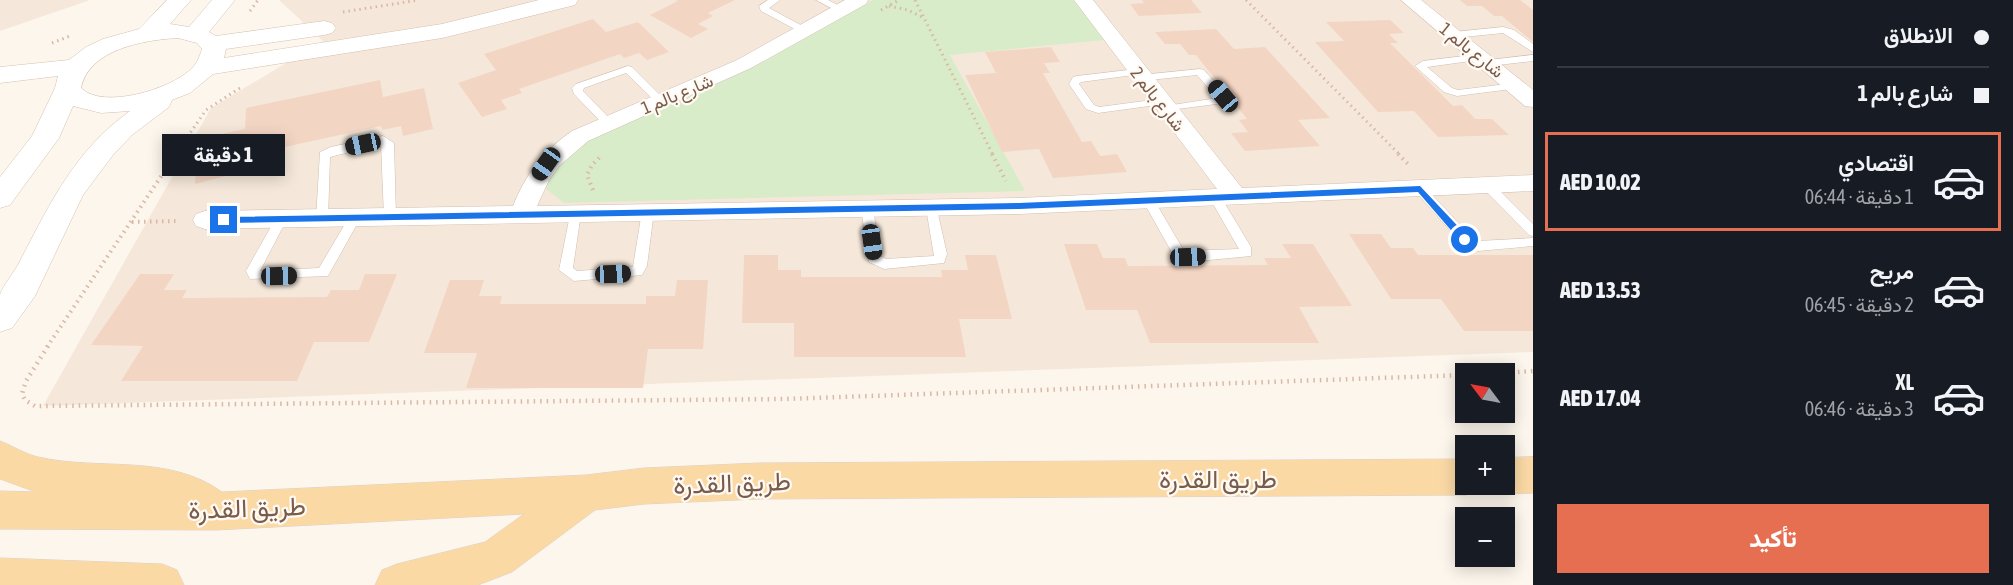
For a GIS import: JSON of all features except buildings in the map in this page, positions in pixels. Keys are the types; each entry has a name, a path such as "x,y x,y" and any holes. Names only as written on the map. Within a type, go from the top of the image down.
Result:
{"main road":[{"path":"148,34 180,0"},
{"path":"0,319 23,287 70,192 103,148 143,112 178,88 204,49 224,0"},
{"path":"448,7 479,0"},
{"path":"0,198 45,138 72,78 107,46 148,34 178,31 204,49 269,59 442,31 567,0"},
{"path":"204,49 417,13"},
{"path":"0,75 72,78"},
{"path":"72,78 75,97 101,105 140,101 178,88"},
{"path":"0,459 34,474 160,485 188,493 216,511"},
{"path":"1515,476 1533,475"},
{"name":"طريق القدرة","path":"0,510 216,511 586,493 644,486 759,481 1455,477"},
{"path":"397,585 462,570 497,558 586,493"},
{"path":"0,579 162,585"}],"street":[{"name":"شارع بالم 2","path":"1083,0 1163,106 1225,197"},
{"name":"شارع بالم 1","path":"1410,0 1533,101"},
{"name":"شارع بالم 1","path":"522,214 538,176 555,154 580,136 662,102 744,64 851,5"},
{"path":"205,220 1019,206 1533,183"}],"lane":[{"path":"776,0 764,6 764,9 805,31"},
{"path":"821,0 851,5"},
{"path":"1454,35 1503,30 1510,32 1533,49"},
{"path":"1515,86 1457,93 1448,90 1420,66 1533,58"},
{"path":"608,123 578,92 577,88 628,69 662,102"},
{"path":"1197,71 1204,74 1223,98 1220,101 1098,110 1090,107 1074,84 1077,79 1139,75 1197,71"},
{"path":"322,219 324,155 331,151 383,140 388,142 390,216"},
{"path":"1487,185 1533,232"},
{"path":"1426,188 1469,243 1478,246 1533,242"},
{"path":"1149,201 1180,255 1188,257 1246,253 1225,197"},
{"path":"867,208 874,259 884,264 939,260 941,254 932,208"},
{"path":"575,213 566,270 574,276 637,272 640,266 648,211"},
{"path":"281,219 253,271 255,276 323,273 355,217"}],"path":[{"path":"250,11 258,0"},
{"path":"915,0 1019,206"},
{"path":"1246,0 1426,188"},
{"path":"887,6 908,10 925,18"},
{"path":"269,59 257,77 206,110 72,308 26,381 22,394 25,400 35,405 47,405 784,399 1455,375"},
{"path":"131,222 205,220"},
{"path":"1515,372 1533,371"}],"shaded area":[{"path":"0,0 90,0 0,31"},
{"path":"279,0 1533,0 1533,352 43,406 211,108 323,41"}],"green space":[{"path":"873,0 1075,0 1105,40 950,55 1025,191 564,203 540,184 579,144 736,74"}],"route":[{"path":"224,220 1019,206 1420,189 1465,240"}]}
